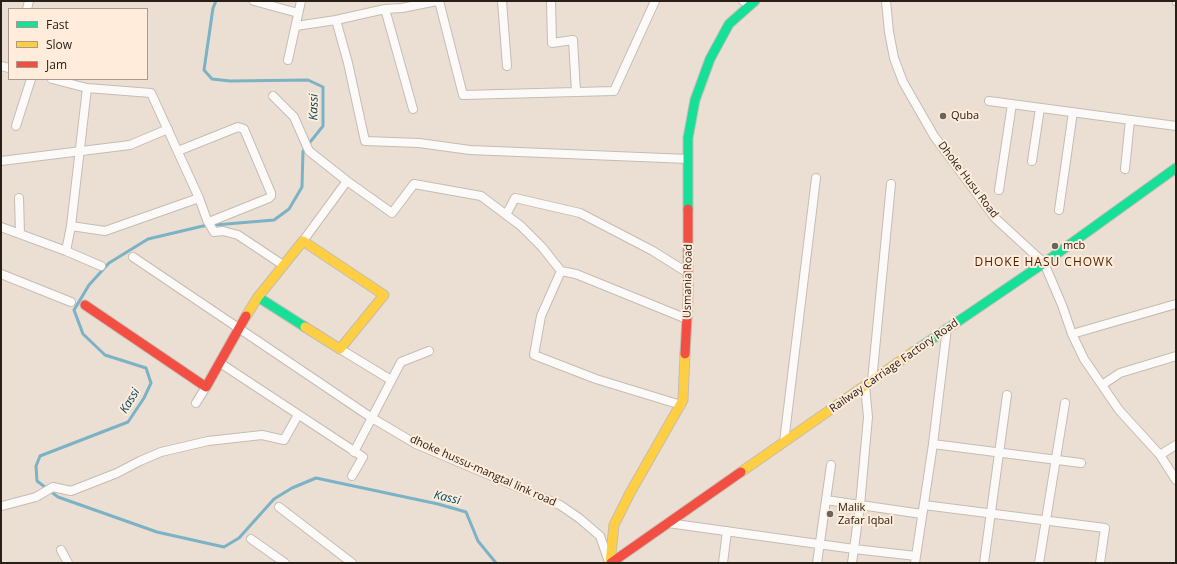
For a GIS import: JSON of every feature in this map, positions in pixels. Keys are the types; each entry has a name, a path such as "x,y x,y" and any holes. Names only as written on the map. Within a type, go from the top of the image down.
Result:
{"street":[{"path":"254,1 298,13"},
{"path":"288,60 301,1"},
{"path":"296,26 336,20 385,9 402,8 438,1 463,94 614,91 655,1"},
{"path":"502,1 507,66"},
{"path":"550,1 552,43 573,40 576,92"},
{"name":"Dhoke Husu Road","path":"886,1 889,32 894,58 903,82 934,136 995,218 1044,263 1062,305 1072,334 1084,359 1119,410 1160,454 1176,480"},
{"name":"Usmania Road","path":"610,563 614,525 630,493 683,400 688,273 688,138 695,100 710,59 729,24 749,2"},
{"path":"385,9 413,109"},
{"path":"336,20 348,63 365,141 419,143 470,150 688,159"},
{"path":"16,126 31,80"},
{"path":"56,80 87,88 151,92 211,226 223,232 238,235 283,265"},
{"path":"66,250 71,226 81,150 87,88"},
{"path":"273,96 294,117 309,151 316,158 392,213 414,184 481,196 521,226 542,247 561,271 576,274 687,319"},
{"path":"989,101 1176,126"},
{"path":"999,190 1012,104"},
{"path":"1032,161 1040,108"},
{"path":"1059,210 1073,112"},
{"path":"1125,169 1130,120"},
{"path":"178,150 238,127 244,129 271,196 211,226"},
{"path":"1,161 130,145 168,129"},
{"name":"Railway Carriage Factory Road","path":"610,563 1044,263 1176,168"},
{"path":"784,442 816,178"},
{"path":"196,403 258,296 303,241 347,181"},
{"path":"852,563 860,505 868,417 868,384 891,184"},
{"path":"19,198 20,234"},
{"path":"71,226 105,231 199,198"},
{"path":"506,215 515,198 580,213 653,251 688,273"},
{"path":"1,227 66,250 101,266"},
{"path":"303,241 384,295 340,349"},
{"name":"dhoke hussu-mangtal link road","path":"133,257 372,418 416,444 560,505 579,518 600,536 610,563"},
{"path":"561,271 541,316 534,355 596,379 681,405"},
{"path":"1,274 71,302"},
{"path":"258,296 391,380"},
{"path":"1072,334 1176,304"},
{"path":"85,305 206,388"},
{"path":"668,523 854,549 915,560 933,444 948,328"},
{"path":"354,452 401,362 429,351"},
{"path":"1102,385 1120,373 1176,356"},
{"path":"220,363 363,457 352,476"},
{"path":"984,563 1007,395"},
{"path":"1039,563 1065,403"},
{"path":"2,506 36,497 53,487 71,491 117,473 161,452 208,441 262,435 284,440 298,415"},
{"path":"933,444 1082,463"},
{"path":"1160,454 1176,445"},
{"path":"817,563 831,465"},
{"path":"826,500 922,514"},
{"path":"924,505 1105,528 1100,563"},
{"path":"279,508 352,563"},
{"path":"723,563 727,531"},
{"path":"251,539 285,563"},
{"path":"61,550 68,563"}],"waterway":[{"name":"Kassi","path":"216,1 213,8 204,70 212,79 230,81 308,80 323,87 323,126 303,151 302,187 289,209 274,220 203,226 148,239 109,263 89,285 74,310 83,334 105,355 146,368 151,383 144,398 128,422 40,456 36,466 37,481 58,497 157,532 224,547 239,538 274,499 292,488 316,478 438,504 466,512 478,541 496,563"}],"traffic: fast":[{"path":"688,209 688,138 695,100 710,59 729,24 755,1"},
{"path":"913,352 1044,263 1176,168"},
{"path":"258,297 305,327"}],"traffic: slow":[{"path":"246,316 258,297 303,241 384,295 340,349 305,327"},
{"path":"741,472 913,352"},
{"path":"610,563 614,525 630,493 683,400 685,354"}],"traffic: jam":[{"path":"685,354 688,299 688,209"},
{"path":"85,305 206,387 246,316"},
{"path":"611,563 741,472"}],"place":[{"name":"Quba","path":"943,116"},
{"name":"mcb","path":"1055,246"},
{"name":"Malik Zafar Iqbal","path":"830,514"}],"district":[{"name":"DHOKE HASU CHOWK","path":"1044,263"}]}
